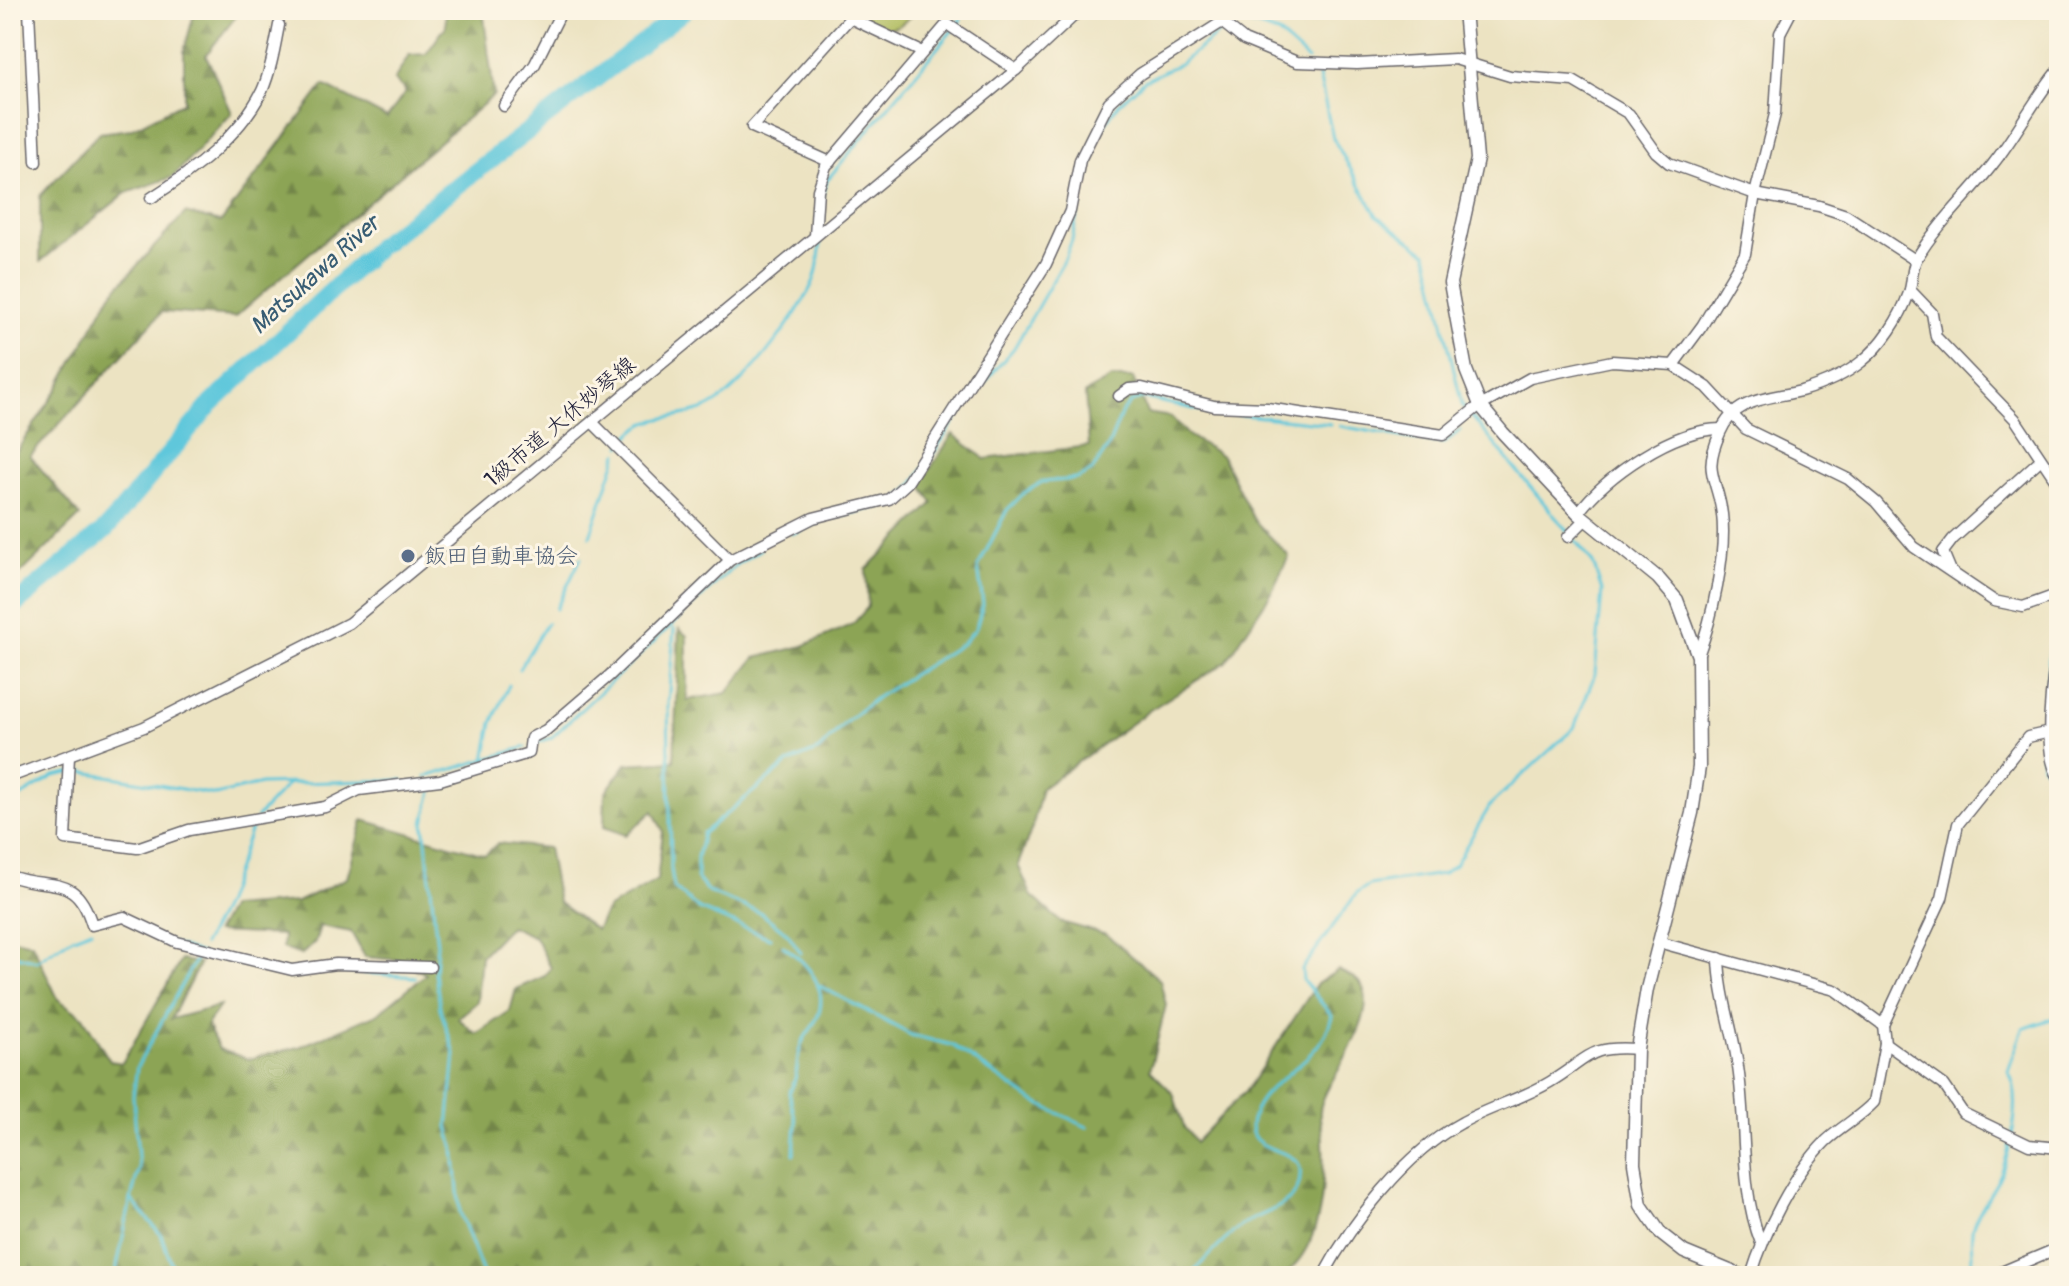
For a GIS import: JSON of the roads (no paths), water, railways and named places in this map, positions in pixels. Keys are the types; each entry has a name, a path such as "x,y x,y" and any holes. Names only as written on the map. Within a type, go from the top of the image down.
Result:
{"street":[{"path":"29,10 36,162"},
{"path":"504,106 535,64 562,10"},
{"name":"1級市道 大休妙琴線","path":"10,777 69,761 144,727 349,623 1016,70 1080,10"},
{"path":"1464,10 1476,175 1450,283 1466,370 1477,407 1581,520 1658,578 1677,600 1698,656 1699,767 1692,813 1658,942 1637,1049 1634,1163 1641,1205 1661,1234 1684,1252 1742,1276"},
{"path":"1673,365 1702,326 1745,254 1755,194 1775,114 1780,33 1792,10"},
{"path":"830,162 752,127 850,18 922,52"},
{"path":"69,761 65,839 137,848 189,830 325,807 359,790 434,781 529,753 531,738 546,730 609,676 730,560 813,518 889,499 907,483 1046,264 1070,211 1080,160 1109,102 1140,74 1233,19 1244,40 1305,62 1455,59 1510,76 1573,81 1629,114 1656,152 1669,163 1755,194 1819,206 1846,215 1915,260"},
{"path":"815,236 818,190 830,162 947,24 1016,70"},
{"path":"151,198 189,174 244,116 262,91 279,25"},
{"path":"1698,656 1706,635 1722,548 1722,513 1710,475 1711,457 1721,429 1733,412 1752,400 1802,391 1861,362 1896,322 1910,290 1915,260 1996,160 2036,97 2059,69"},
{"path":"1910,290 1932,313 1936,337 2015,419 2040,460 2058,480"},
{"path":"1119,396 1129,389 1142,388 1214,406 1267,408 1443,435 1477,407 1530,378 1612,361 1673,365 1707,387 1746,429 1848,479 1876,502 1914,547 1952,573 2008,605 2040,604 2059,594"},
{"path":"592,422 730,560"},
{"path":"1568,537 1581,520 1590,497 1667,441 1686,433 1721,429"},
{"path":"1952,573 1943,552 1953,539 2040,460"},
{"path":"2059,649 2050,732 2053,769 2059,777"},
{"path":"1751,1276 1761,1243 1826,1142 1874,1102 1885,1043 1883,1025 1942,898 1958,824 2028,737 2050,732"},
{"path":"10,876 24,881 53,882 66,887 80,896 92,925 124,917 201,949 292,970 336,964 430,967"},
{"path":"1658,942 1835,990 1883,1025"},
{"path":"1719,958 1720,991 1739,1068 1747,1180 1761,1243"},
{"path":"1885,1043 1944,1085 1963,1113 2017,1140 2059,1148"},
{"path":"1323,1276 1367,1208 1430,1142 1463,1122 1549,1083 1593,1051 1608,1047 1637,1049"},
{"path":"1992,1276 2051,1251 2059,1242"}],"waterway":[{"name":"Matsukawa River","path":"10,609 106,529 210,405 379,246 685,10"},
{"path":"822,199 827,180 960,21 964,10"},
{"path":"1230,24 1250,10"},
{"path":"1238,20 1278,33 1308,60"},
{"path":"1099,132 1119,104 1144,81 1181,63 1224,29"},
{"path":"1312,66 1319,76 1333,138 1377,216 1427,253 1462,405 1568,532"},
{"path":"832,518 894,503 911,487 966,404 1014,348 1064,261 1072,240 1089,153"},
{"path":"621,446 648,422 702,410 732,390 749,373 782,333 807,295 817,270 821,237"},
{"path":"801,953 788,934 761,913 708,892 697,878 697,857 703,833 788,763 819,750 846,722 877,697 963,643 976,628 983,604 978,567 1007,510 1024,493 1042,482 1077,479 1092,471 1108,447 1122,412 1131,402 1144,398 1203,411 1330,424"},
{"path":"1340,426 1444,443 1461,430"},
{"path":"590,536 618,453"},
{"path":"792,534 821,521"},
{"path":"1190,1276 1238,1228 1287,1201 1299,1183 1297,1161 1262,1144 1251,1129 1260,1102 1317,1047 1332,1016 1303,980 1302,969 1357,893 1369,885 1442,874 1455,865 1491,804 1574,728 1595,674 1602,591 1593,563 1573,538"},
{"path":"533,744 551,738 737,564 760,550"},
{"path":"556,609 581,558"},
{"path":"519,669 547,623"},
{"path":"674,629 668,704 674,888 699,909 770,938"},
{"path":"2043,731 2050,647 2059,635"},
{"path":"485,760 492,723 509,685"},
{"path":"2043,738 2042,765 2059,789"},
{"path":"426,777 526,747"},
{"path":"10,803 54,776 79,771 216,795 261,784 403,780"},
{"path":"257,817 290,782"},
{"path":"434,783 424,823 437,944 435,972 440,1008 455,1054 448,1127 454,1148 460,1212 484,1276"},
{"path":"203,945 224,905 253,823"},
{"path":"10,954 37,961 71,938 92,930"},
{"path":"157,938 204,955"},
{"path":"783,946 808,968 821,996 817,1018 799,1051 795,1080 789,1093 796,1122 794,1154"},
{"path":"176,1276 161,1235 131,1199 139,1168 133,1096 137,1067 198,955"},
{"path":"214,957 290,976 314,972"},
{"path":"327,970 415,977"},
{"path":"818,985 911,1035 952,1045 1033,1101 1087,1127"},
{"path":"1968,1276 1974,1223 2000,1175 2012,1132 2015,1093 2008,1071 2023,1029 2059,1016"},
{"path":"115,1276 131,1199"}],"place":[{"name":"飯田自動車協会","path":"408,556"}]}
